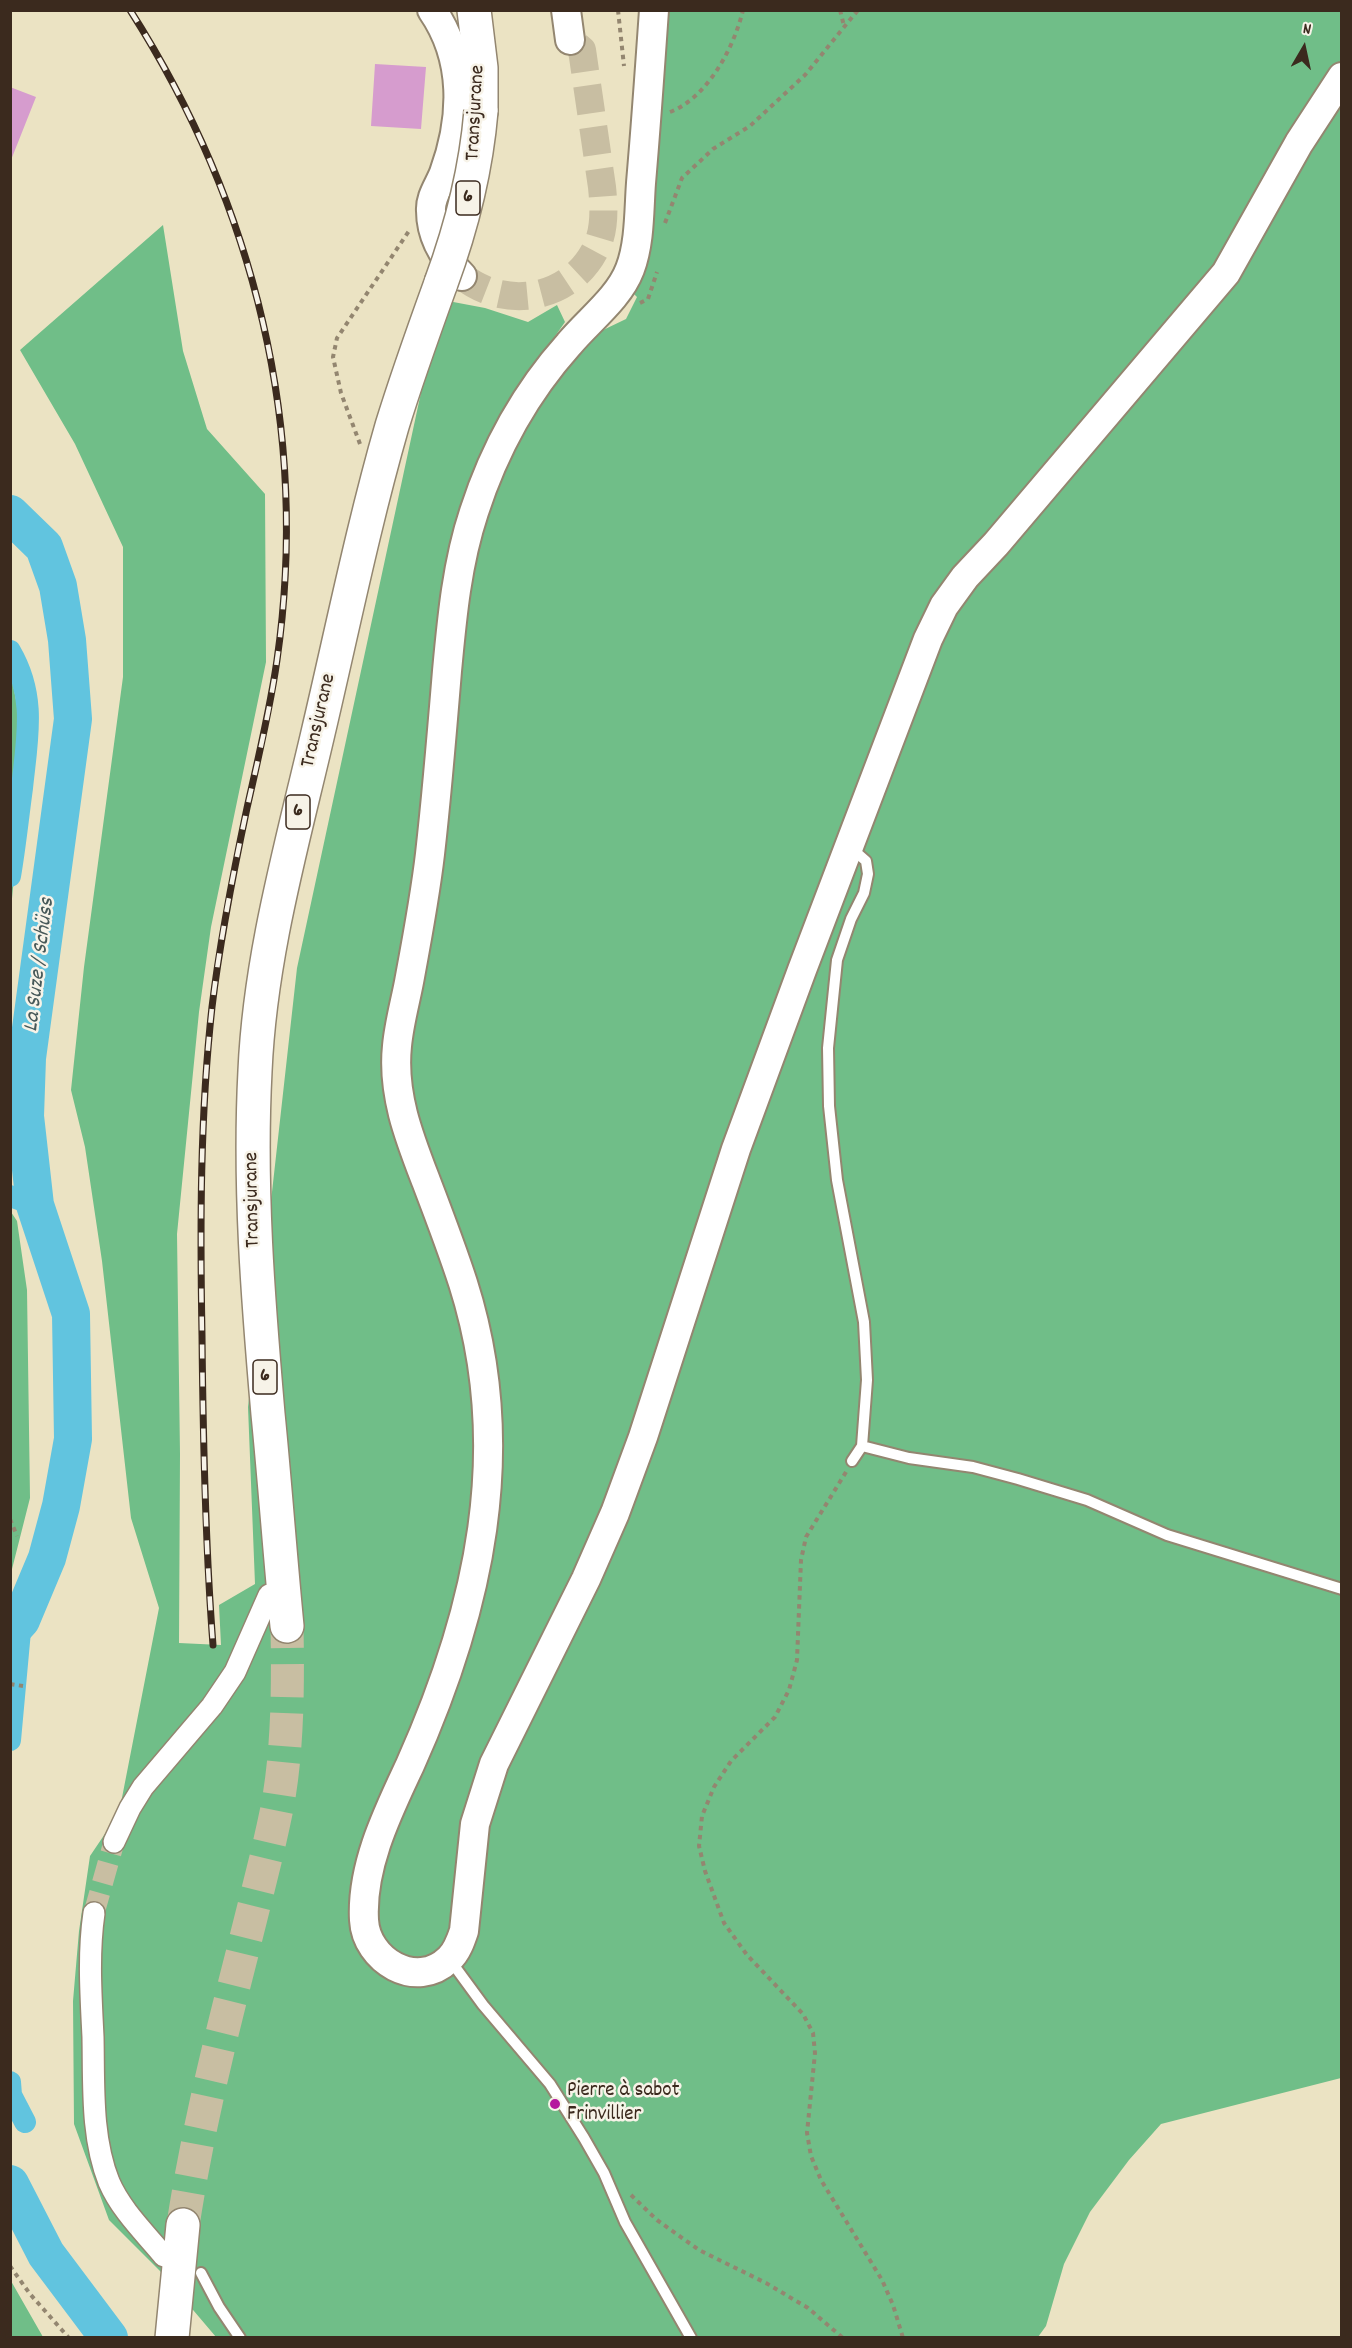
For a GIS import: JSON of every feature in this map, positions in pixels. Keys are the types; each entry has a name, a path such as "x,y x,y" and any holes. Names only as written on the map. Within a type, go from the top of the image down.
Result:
{"main road":[{"name":"Transjurane","path":"287,1626 275,1581 252,1205 255,1067 261,1007 288,853 318,735 358,556 411,365 457,272 456,243 469,198 477,154 481,111 481,68 474,10"},
{"path":"172,2337 181,2271 183,2225"}],"street":[{"path":"432,10 443,27 454,54 459,79 456,117 444,173 448,217 460,248 457,272"},
{"path":"566,10 570,40"},
{"path":"654,10 647,111 630,270 607,303 547,371 504,435 489,467 467,534 453,606 423,906 397,1042 396,1070 398,1097 406,1125 464,1286 477,1334 484,1382 487,1430 486,1511 477,1569 465,1620 427,1728 381,1833 371,1864 365,1898 364,1923 367,1938 374,1951 385,1962 400,1970 417,1972 435,1969 449,1959 459,1946 464,1931 475,1824 494,1764 586,1579 615,1513 643,1437 736,1149 907,691 944,606 965,577 996,544 1226,273 1299,143 1341,77"},
{"path":"114,1842 143,1787 212,1706 235,1671 275,1581"},
{"path":"94,1913 90,1958 95,2115 100,2151 110,2183 122,2204 181,2271"}],"lane":[{"path":"850,847 866,861 868,874 864,893 851,919 837,960 828,1048 829,1106 837,1180 864,1322 867,1380 862,1446 852,1461"},
{"path":"862,1446 909,1458 973,1467 1018,1479 1087,1500 1167,1535 1341,1589"},
{"path":"449,1959 483,2005 550,2084 584,2138 625,2222 691,2337"},
{"path":"181,2271 219,2307 240,2337"}],"path":[{"path":"647,111 667,113 685,106 729,52 743,10"},
{"path":"840,10 844,27"},
{"path":"664,228 682,178 713,148 750,126 805,75 858,10"},
{"path":"607,303 622,309 636,306 648,299 657,271"},
{"path":"852,1461 806,1537 801,1560 797,1660 789,1690 776,1717 731,1761 714,1787 702,1816 699,1846 705,1871 724,1923 747,1955 803,2014 813,2033 815,2053 807,2133 811,2156 821,2180 882,2280 903,2337"},
{"path":"10,1519 17,1536"},
{"path":"10,1684 23,1686"},
{"path":"610,2188 627,2191 657,2220 699,2250 766,2283 808,2308 843,2337"},
{"path":"10,2266 30,2294 69,2337"}],"green space":[{"path":"663,11 1341,11 1341,2078 1161,2124 1129,2160 1090,2212 1064,2264 1046,2326 1038,2337 216,2337 160,2271 109,2220 74,2124 73,2001 79,1931 90,1856 119,1813 159,1608 131,1518 102,1261 85,1147 71,1090 84,967 123,677 123,547 75,444 20,350 163,225 183,351 207,429 265,494 266,662 211,927 199,1012 177,1234 180,1454 179,1643 221,1645 219,1605 255,1584 248,1407 297,968 428,360 448,301 485,308 528,322 557,305 565,322 526,378 555,382 601,331 626,319 637,297 632,292"},
{"path":"11,674 22,731 23,783 11,909"},
{"path":"11,1212 17,1221 27,1290 30,1498 11,1573"},
{"path":"11,2281 43,2337 11,2337"}],"building":[{"path":"375,64 426,67 421,129 371,126"},
{"path":"10,87 36,97 11,160 10,160"}],"waterway":[{"name":"La Suze / Schüss","path":"10,514 44,547 58,586 67,640 73,719 27,1058 25,1116 35,1205 71,1314 73,1439 61,1506 47,1558 21,1620 10,1632"},
{"path":"10,651 24,685 28,718 22,788 10,876"},
{"path":"10,1196 35,1205"},
{"path":"10,1740 21,1620"},
{"path":"10,2082 11,2095 25,2122"},
{"name":"La Suze / Schüss","path":"10,2184 46,2254 109,2338"}],"tunnel":[{"path":"462,276 479,287 498,294 517,296 537,294 555,288 572,278 586,264 597,246 603,225 602,187 582,50 570,40"},
{"path":"183,2225 209,2089 278,1803 286,1737 287,1626"},
{"path":"94,1913 114,1842"}],"railway":[{"path":"130,10 174,85 210,162 240,241 263,322 278,405 286,489 285,574 277,660 223,932 212,1007 205,1089 201,1212 202,1374 206,1529 213,1645"}],"place":[{"name":"Pierre à sabot Frinvillier","path":"555,2104"}]}
